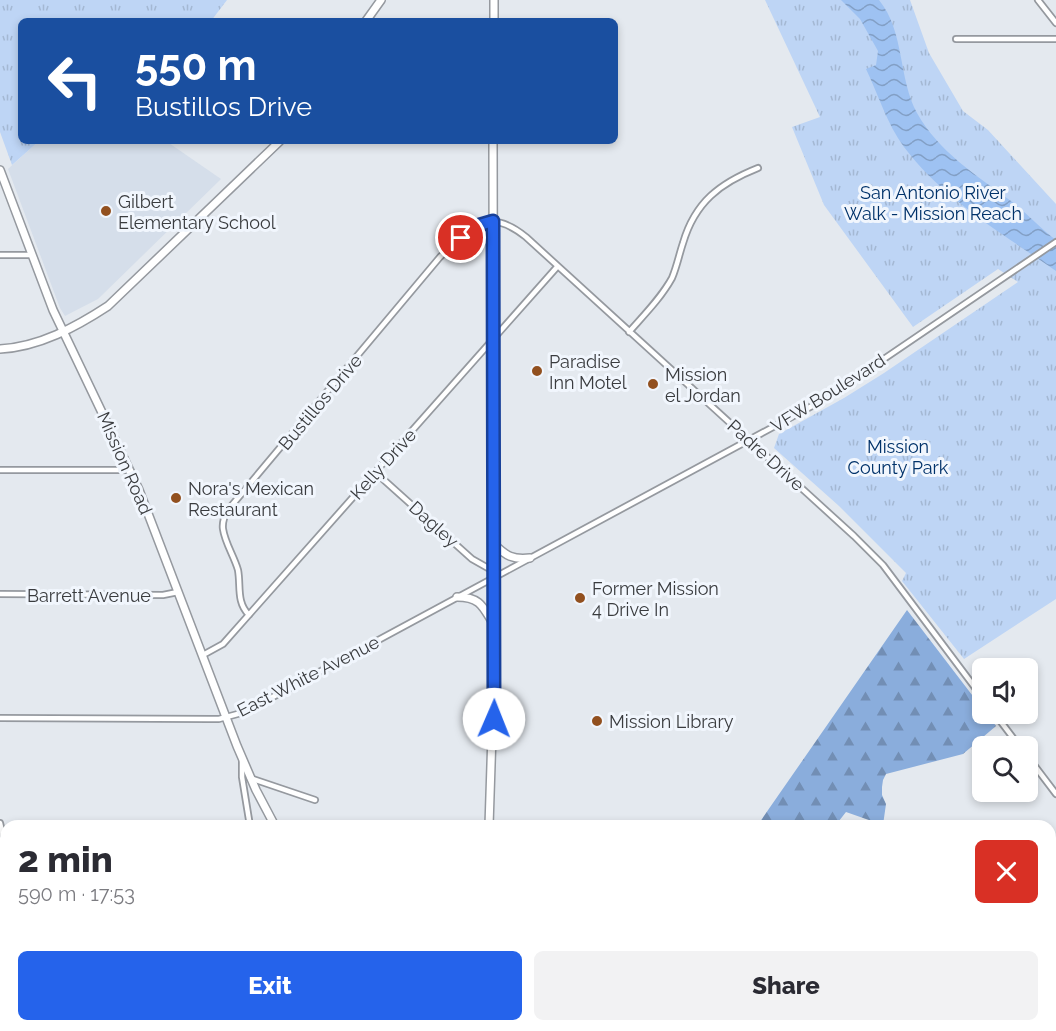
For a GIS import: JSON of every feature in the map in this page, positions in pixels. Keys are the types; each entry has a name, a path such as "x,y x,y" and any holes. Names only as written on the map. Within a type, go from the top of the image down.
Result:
{"main road":[{"path":"368,18 381,0"},
{"path":"494,0 494,18"},
{"path":"0,349 33,344 63,331 108,306 277,144"},
{"path":"489,820 494,719 495,575 493,144"},
{"name":"Mission Road","path":"0,170 31,255 63,331 131,470 250,778 272,820"},
{"path":"494,544 514,559 530,558"},
{"path":"457,597 467,597 478,602 494,625"}],"street":[{"path":"1038,0 1056,23"},
{"path":"956,39 1056,39"},
{"path":"629,332 658,299 671,279 688,228 699,208 728,181 758,168"},
{"name":"Padre Drive","path":"493,221 503,223 518,231 837,520 883,566 972,685"},
{"name":"Bustillos Drive","path":"249,615 240,602 238,572 223,529 227,511 440,257 476,226 493,221"},
{"name":"VFW Boulevard","path":"495,575 749,441 843,388 1056,242"},
{"path":"0,255 31,255"},
{"name":"Kelly Drive","path":"203,655 223,644 557,267"},
{"path":"0,470 131,470"},
{"name":"Dagley","path":"375,472 472,558 495,575"},
{"name":"East White Avenue","path":"0,718 209,719 245,712 495,575"},
{"name":"Barrett Avenue","path":"0,594 163,595 178,592"},
{"path":"1003,724 1012,736"},
{"name":"Mission Road","path":"242,758 242,777 249,820"},
{"path":"1038,770 1056,794"},
{"path":"250,778 315,800"}],"shaded area":[{"name":"Gilbert Elementary School","path":"36,144 170,144 221,179 98,299 65,316 8,169"}],"green space":[{"path":"0,0 227,0 213,18 18,18 18,144 36,144 12,165 0,132"},
{"path":"765,0 910,0 929,53 963,111 988,130 1056,204 1056,599 964,659 902,581 906,573 839,506 774,448 779,434 884,373 1018,282 998,269 913,327 824,205 792,127 820,117"},
{"path":"907,610 972,695 972,724 994,724 996,726 984,736 972,736 972,746 963,754 886,774 882,787 882,795 886,804 884,820 869,820 846,812 840,820 761,820"}],"water":[{"path":"841,0 879,0 893,26 911,99 926,127 959,162 1017,206 1056,240 1056,271 955,199 920,166 904,147 888,119 866,69 876,65 878,51 860,19"}],"place":[{"name":"Gilbert Elementary School","path":"106,211"},
{"name":"Paradise Inn Motel","path":"537,371"},
{"name":"Mission el Jordan","path":"653,384"},
{"name":"Nora's Mexican Restaurant","path":"176,498"},
{"name":"Former Mission 4 Drive In","path":"580,598"},
{"name":"Mission Library","path":"597,721"}],"route":[{"path":"461,238 476,226 493,221 494,719"}],"park label":[{"name":"San Antonio River Walk - Mission Reach","path":"933,202"},
{"name":"Mission County Park","path":"898,456"}]}
